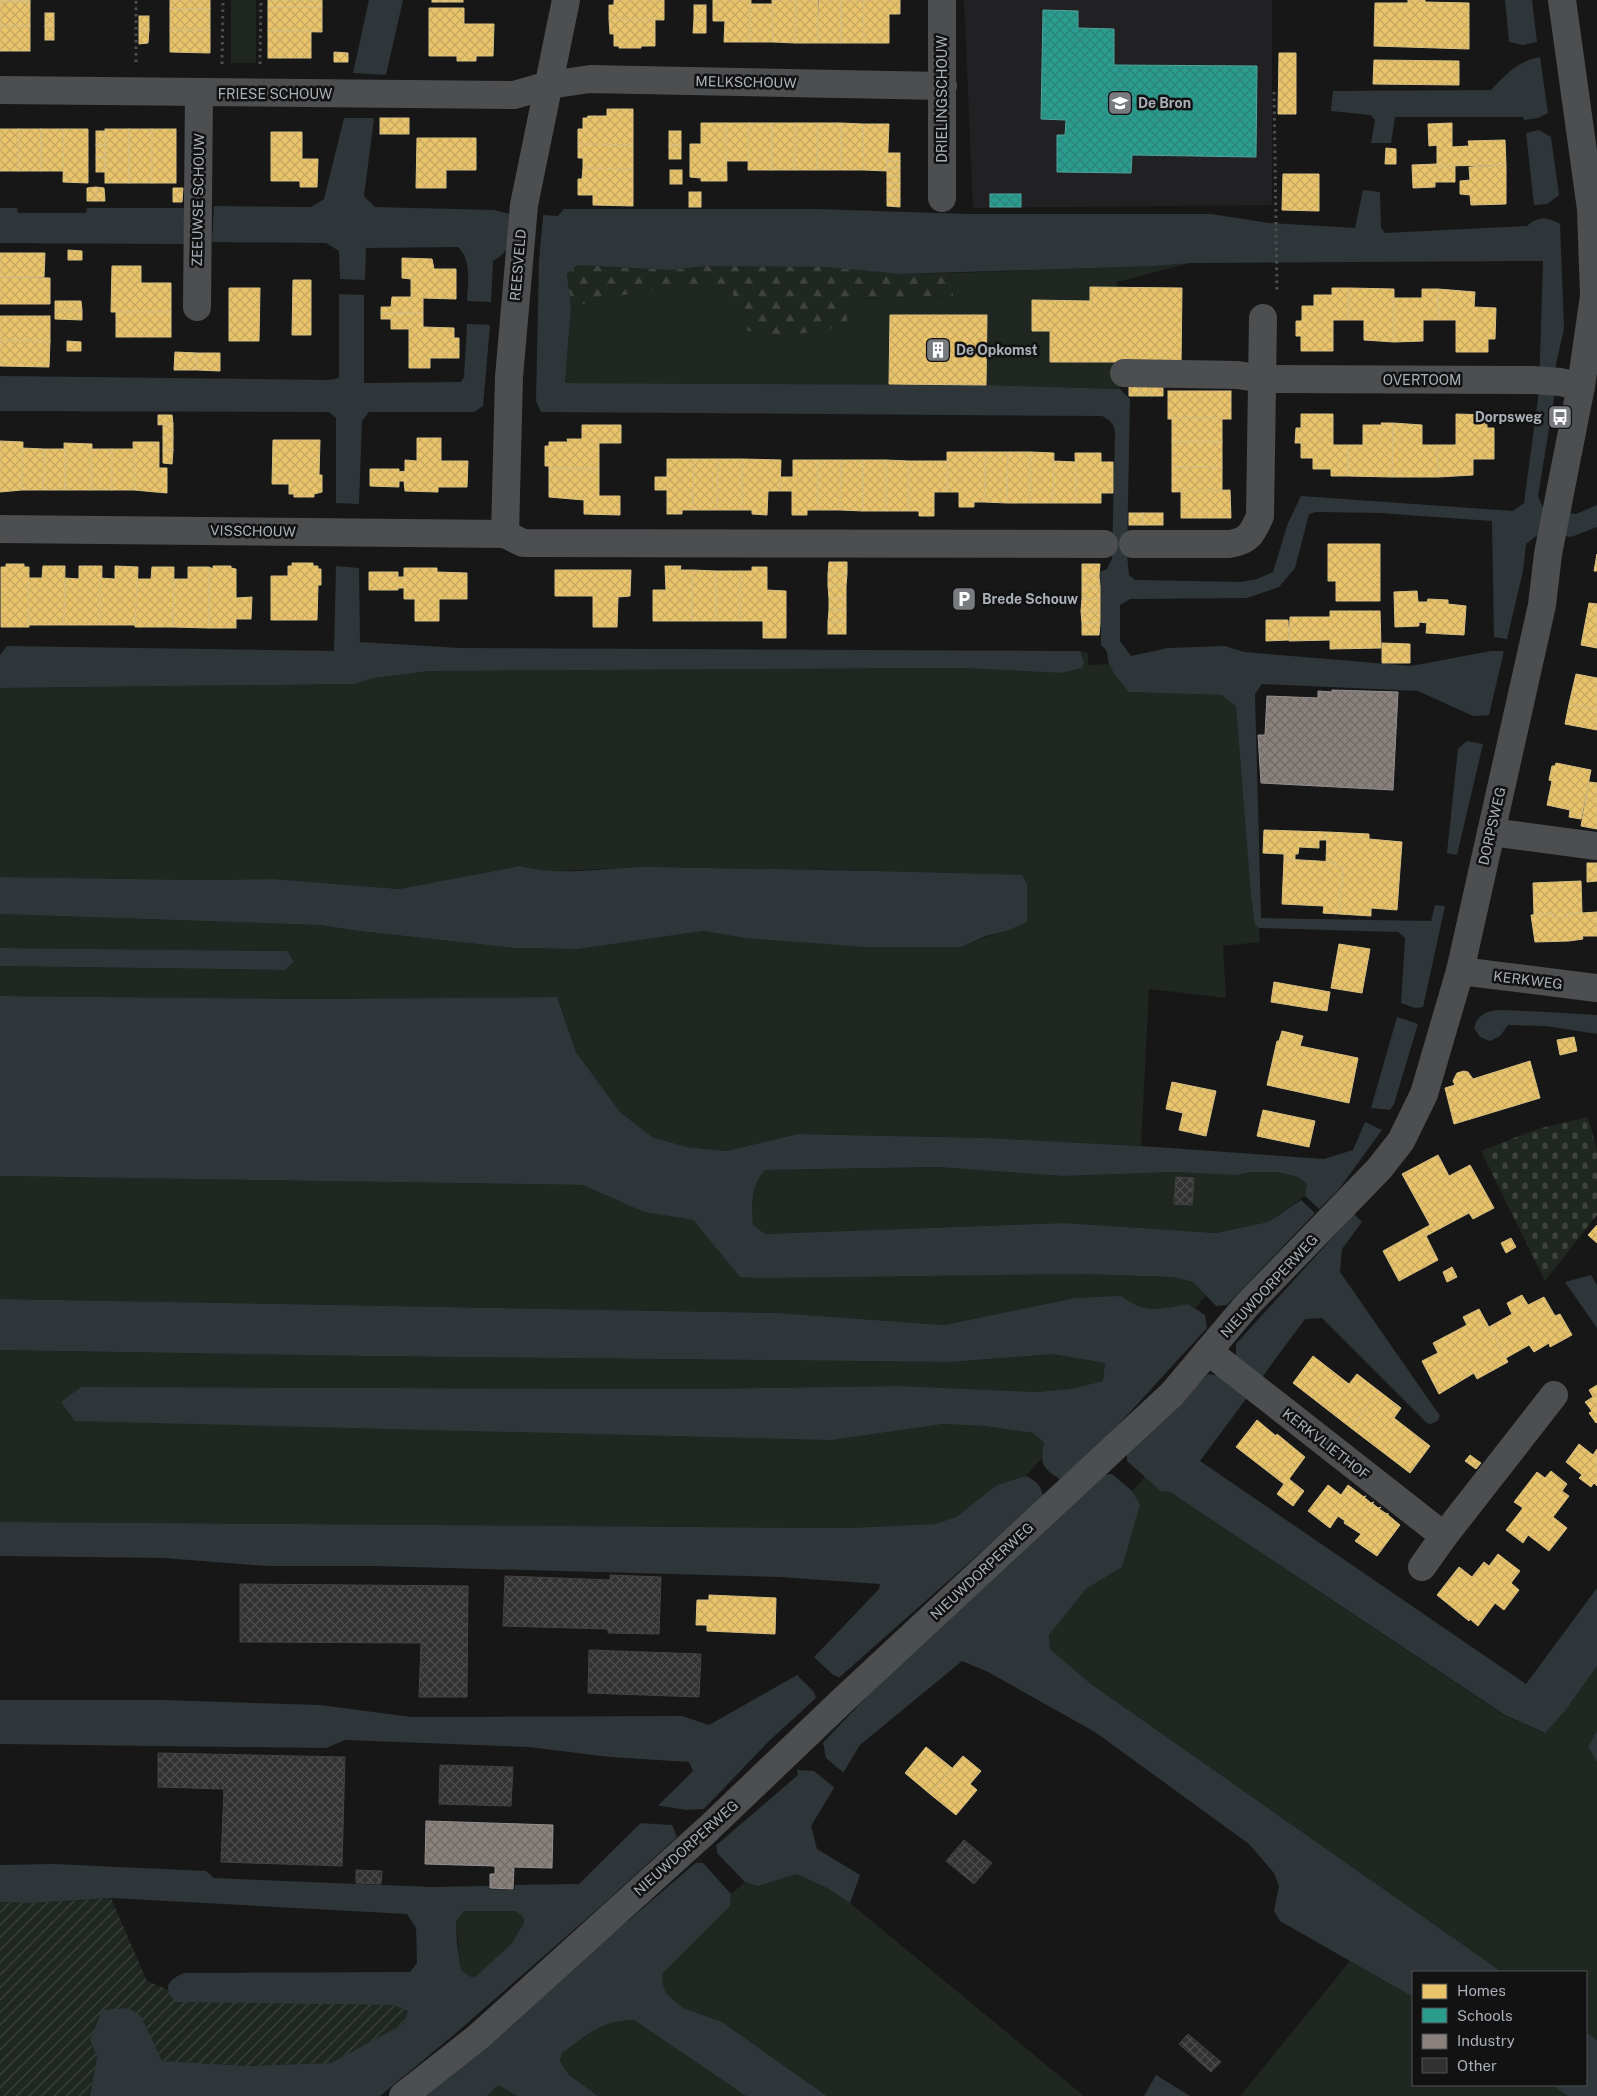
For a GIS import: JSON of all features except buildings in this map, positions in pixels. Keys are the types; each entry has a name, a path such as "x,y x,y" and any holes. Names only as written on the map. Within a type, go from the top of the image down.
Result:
{"street":[{"name":"REESVELD","path":"505,534 509,377 524,205 566,0"},
{"name":"DRIELINGSCHOUW","path":"942,0 942,198"},
{"name":"DORPSWEG","path":"1460,971 1542,606 1548,554 1559,501 1571,384 1593,341 1592,218 1562,0"},
{"name":"MELKSCHOUW","path":"549,85 590,80 943,86"},
{"name":"FRIESE SCHOUW","path":"0,90 514,95 549,85"},
{"name":"ZEEUWSE SCHOUW","path":"197,307 211,93"},
{"path":"1133,544 1229,544 1241,542 1253,532 1260,516 1263,318"},
{"name":"OVERTOOM","path":"1124,373 1238,375 1262,379 1533,380 1571,384"},
{"name":"VISSCHOUW","path":"0,529 505,534"},
{"path":"505,534 523,543 1104,544"},
{"path":"1491,832 1597,846"},
{"name":"KERKWEG","path":"1460,971 1597,988"},
{"name":"NIEUWDORPERWEG","path":"403,2096 478,2037 708,1829 850,1693 1172,1394 1247,1306 1379,1169 1401,1141 1424,1094 1460,971"},
{"name":"KERKVLIETHOF","path":"1208,1351 1444,1536"},
{"path":"1422,1566 1554,1395"}],"path":[{"path":"136,0 136,92"},
{"path":"211,93 223,0"},
{"path":"260,94 261,0"},
{"path":"1274,92 1276,275"}],"shaded area":[{"path":"369,0 403,0 386,75 353,73"},
{"name":"De Bron","path":"964,0 1272,0 1272,205 973,208"},
{"path":"1505,0 1532,0 1537,42 1523,45 1509,42"},
{"path":"1540,57 1548,113 1538,118 1524,120 1523,117 1395,117 1391,143 1371,143 1375,120 1371,115 1331,111 1333,91 1491,90 1519,65"},
{"path":"344,118 374,118 364,196 375,207 494,210 510,214 510,241 505,251 493,261 491,302 467,301 467,265 458,247 366,248 365,280 340,279 339,251 326,243 212,242 214,206 311,207 324,199"},
{"path":"1539,130 1551,137 1559,195 1547,204 1534,205 1526,133"},
{"path":"1363,190 1380,192 1381,228 1385,233 1527,226 1539,219 1551,220 1560,224 1564,329 1556,364 1555,392 1538,496 1544,510 1576,514 1597,505 1597,527 1571,537 1541,532 1526,544 1523,571 1507,639 1494,637 1492,521 1379,513 1316,512 1309,514 1295,568 1279,587 1247,598 1130,599 1120,605 1120,641 1131,656 1168,648 1225,646 1244,652 1411,666 1491,651 1504,651 1489,715 1473,716 1418,691 1262,684 1255,694 1261,918 1431,921 1435,905 1445,906 1423,1007 1415,1008 1401,1003 1405,938 1398,932 1259,928 1255,925 1236,707 1222,695 1129,692 1112,670 1107,652 1101,645 1100,572 1107,569 1112,559 1115,433 1113,424 1107,419 1102,416 541,412 536,401 539,259 543,215 558,216 564,209 816,209 968,214 1211,214 1269,223 1355,228","holes":["1543,261 1539,391 1524,503 1513,511 1301,496 1288,523 1273,572 1257,579 1241,582 1135,580 1129,575 1127,554 1130,399 1120,389 986,385 565,383 571,307 567,274 578,265 671,270 705,266 826,267 901,274 1155,266 1191,263"]},
{"path":"0,208 17,208 18,213 86,213 87,208 184,208 184,244 0,243"},
{"path":"339,294 364,295 364,383 461,382 464,377 467,324 490,325 483,406 474,412 369,412 362,421 359,504 336,503 336,418 329,412 0,411 0,376 329,380 339,378"},
{"path":"336,566 359,568 360,642 459,648 1080,651 1084,662 1082,668 1061,673 961,668 430,671 374,678 355,684 0,688 0,655 7,646 334,651"},
{"path":"1467,741 1483,744 1457,855 1447,853 1458,749"},
{"path":"520,866 552,871 651,867 1022,875 1027,884 1027,922 961,947 866,947 745,938 703,931 578,949 514,948 320,925 0,914 0,877 200,880 274,879 399,889"},
{"path":"0,948 287,951 294,962 285,970 0,966"},
{"path":"0,996 312,999 557,997 576,1052 620,1112 652,1137 687,1147 726,1151 798,1134 986,1138 1141,1146 1324,1159 1353,1150 1365,1122 1382,1130 1339,1189 1319,1209 1305,1196 1307,1184 1298,1177 1277,1172 1253,1172 1236,1175 1174,1172 1063,1176 937,1167 765,1170 754,1189 752,1203 753,1225 765,1234 1064,1223 1216,1233 1268,1222 1301,1200 1315,1213 1227,1305 1216,1306 1193,1282 1173,1277 1081,1274 740,1277 693,1220 644,1212 583,1185 0,1176"},
{"path":"1495,1010 1597,1015 1597,1034 1546,1026 1508,1025 1500,1036 1490,1041 1480,1037 1474,1028 1477,1020 1482,1015"},
{"path":"1397,1017 1418,1024 1394,1104 1390,1110 1371,1108"},
{"path":"1354,1214 1362,1222 1342,1249 1340,1272 1440,1416 1437,1421 1431,1424 1427,1423 1322,1318 1305,1319 1200,1461 1526,1684 1597,1588 1597,1666 1565,1711 1545,1733 1505,1715 1170,1492 1160,1491 1145,1477 1132,1491 1140,1505 1122,1567 1086,1589 1049,1635 1050,1649 1091,1684 1501,1971 1412,1971 1412,1996 1280,1921 1274,1911 1279,1886 1274,1873 1249,1844 1095,1732 988,1672 962,1661 860,1745 811,1826 817,1849 860,1875 850,1903 827,1888 797,1874 758,1886 745,1882 731,1894 730,1906 662,1974 666,1993 683,2008 722,2022 827,2096 746,2096 634,2020 612,2023 595,2030 562,2053 560,2061 569,2075 598,2096 517,2096 498,2085 487,2096 416,2096 629,1920 798,1775 797,1770 896,1666 1127,1453 1208,1374 1221,1376 1236,1358 1236,1344"},
{"path":"1591,1275 1597,1285 1597,1328 1565,1282"},
{"path":"1121,1296 1138,1306 1153,1309 1188,1304 1205,1315 1207,1328 1098,1447 1061,1480 1046,1469 1042,1461 1044,1443 1033,1433 984,1426 943,1424 832,1440 75,1421 61,1402 81,1387 698,1389 900,1386 1037,1392 1070,1389 1103,1381 1105,1363 1053,1354 951,1362 0,1350 0,1299 777,1313 944,1325 1075,1298"},
{"path":"1026,1476 1038,1484 1043,1497 769,1741 677,1837 601,1906 456,2033 380,2096 90,2096 97,2057 90,2040 102,2010 128,2008 141,2016 162,2061 250,2066 331,2063 403,2024 408,2011 393,2005 176,2002 171,1997 169,1985 174,1978 184,1973 410,1972 417,1963 416,1928 407,1914 111,1898 29,1903 0,1902 0,1865 53,1864 206,1871 214,1878 432,1887 489,1886 489,1889 514,1890 515,1885 579,1884 693,1771 689,1762 610,1757 529,1747 345,1740 326,1748 0,1744 0,1700 162,1700 320,1705 411,1717 682,1716 709,1725 797,1675 879,1589 880,1584 779,1577 375,1566 267,1566 164,1558 0,1556 0,1522 848,1528 935,1524 956,1517 997,1485","holes":["464,1911 515,1911 523,1917 524,1923 511,1944 476,1976 471,1977 461,1970 456,1921"]},
{"path":"1597,1731 1597,1762 1588,1747"},
{"path":"1587,2033 1597,2040 1597,2096 1568,2096 1553,2086 1587,2086"},
{"path":"1156,2075 1190,2096 1144,2096"}],"green space":[{"path":"231,0 256,0 256,63 231,63"},
{"path":"1191,263 1117,282 1117,287 1090,287 1090,301 1032,300 1050,331 1050,362 1118,362 1120,389 986,385 565,383 571,307 642,291 731,286 850,299 953,296 951,273"},
{"path":"578,265 671,270 705,266 826,267 901,274 951,273 953,296 850,299 846,326 787,336 742,330 731,286 642,291 571,307 567,274"},
{"path":"1080,651 1088,653 1088,665 1110,664 1120,682 1129,692 1222,695 1236,707 1251,896 1255,925 1259,928 1260,942 1223,946 1226,998 1149,989 1141,1146 986,1138 798,1134 726,1151 687,1147 652,1137 620,1112 576,1052 557,997 312,999 0,996 0,966 285,970 294,962 287,951 0,948 0,914 320,925 514,948 578,949 703,931 745,938 961,947 1027,922 1027,884 1022,875 640,867 540,872 520,866 399,889 274,879 200,880 0,877 0,688 355,684 374,678 430,671 961,668 1061,673 1083,657"},
{"path":"1588,1117 1597,1150 1597,1215 1545,1281 1481,1151 1537,1129"},
{"path":"937,1167 1063,1176 1174,1172 1236,1175 1253,1172 1277,1172 1298,1177 1307,1184 1305,1196 1268,1222 1216,1233 1064,1223 764,1234 753,1225 752,1203 754,1189 765,1170"},
{"path":"0,1176 583,1185 644,1212 693,1220 740,1277 1081,1274 1173,1277 1193,1282 1206,1296 1195,1308 1188,1304 1157,1310 1136,1308 1121,1297 1075,1298 944,1325 777,1313 0,1299"},
{"path":"0,1350 951,1362 1053,1354 1105,1363 1103,1381 1070,1389 1037,1392 900,1386 698,1389 81,1387 832,1440 943,1424 984,1426 1033,1433 1044,1443 1041,1459 1026,1476 997,1485 956,1517 935,1524 848,1528 0,1522"},
{"path":"1145,1477 1160,1491 1170,1492 1504,1715 1544,1733 1565,1711 1597,1666 1597,1731 1588,1747 1597,1762 1597,2040 1587,2033 1587,1971 1501,1971 1091,1684 1050,1649 1049,1635 1086,1589 1122,1567 1132,1491"},
{"path":"797,1874 827,1888 850,1903 1084,2096 827,2096 722,2022 683,2008 666,1993 662,1974 730,1906 731,1894 745,1882 759,1886"},
{"path":"111,1898 147,1981 169,1990 170,1996 393,2005 408,2011 403,2024 331,2063 250,2066 161,2061 141,2016 90,2040 97,2057 90,2096 0,2096 0,1902 29,1903"},
{"path":"464,1911 515,1911 523,1917 524,1923 511,1944 476,1976 471,1977 461,1970 456,1921"},
{"path":"1350,1961 1412,1996 1412,2086 1553,2086 1568,2096 1240,2096"},
{"path":"620,2020 634,2020 746,2096 598,2096 569,2075 560,2061 562,2053 603,2024"},
{"path":"498,2085 517,2096 487,2096"}],"pier":[{"path":"540,215 543,215 539,259 537,259"},
{"path":"1127,1453 1127,1461 1145,1477 1132,1491 1112,1474 1104,1475"},
{"path":"814,1657 832,1674 840,1678 816,1698 814,1692 797,1675"},
{"path":"823,1742 826,1758 845,1774 836,1789 814,1771 797,1770"},
{"path":"655,1805 687,1810 705,1809 677,1837 672,1825 638,1823"},
{"path":"716,1845 717,1853 745,1882 731,1894 703,1863 696,1863"}],"place":[{"name":"De Bron","path":"1120,103"},
{"name":"De Opkomst","path":"938,350"},
{"name":"Dorpsweg","path":"1560,417"},
{"name":"Brede Schouw","path":"964,599"}]}
